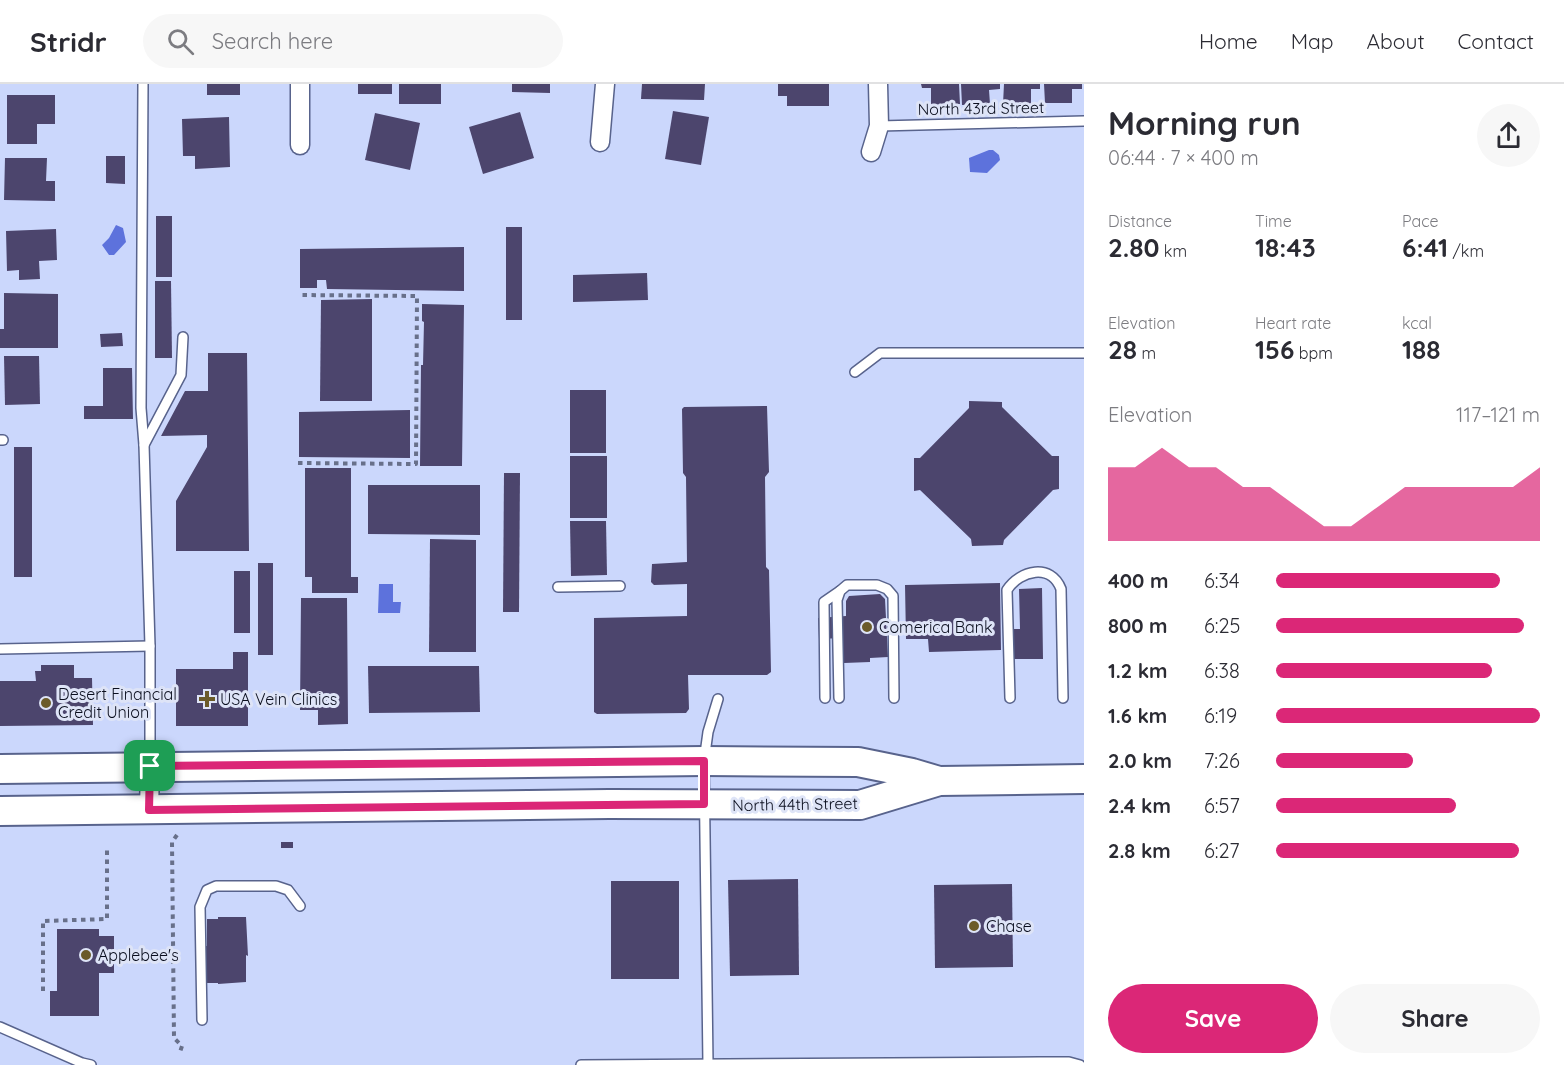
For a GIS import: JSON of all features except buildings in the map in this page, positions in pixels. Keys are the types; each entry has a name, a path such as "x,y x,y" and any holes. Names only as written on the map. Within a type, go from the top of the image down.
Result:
{"main road":[{"name":"North 44th Street","path":"0,769 704,761 858,762 939,781 1084,779"},
{"name":"North 44th Street","path":"0,811 704,804 860,805 939,781"}],"street":[{"path":"300,84 300,145"},
{"path":"600,142 606,84"},
{"path":"871,152 879,126 878,84"},
{"path":"149,810 150,766"}],"lane":[{"path":"142,84 141,408 150,646 150,766"},
{"name":"North 43rd Street","path":"879,126 1084,121"},
{"path":"144,445 181,375 183,337"},
{"path":"855,372 880,353 1084,353"},
{"path":"1010,698 1007,590 1026,573 1046,574 1053,577 1061,589 1063,698"},
{"path":"825,698 824,603 847,585 877,585 887,589 893,596 894,698"},
{"path":"558,587 620,586"},
{"path":"839,698 837,600 840,591"},
{"path":"0,649 150,646"},
{"path":"708,1064 704,761 708,732 718,699"},
{"path":"202,1020 200,907 207,890 216,886 276,886 288,890 300,906"},
{"path":"0,1027 82,1063 92,1065"},
{"path":"581,1065 874,1065 1039,1062 1069,1062 1080,1065"}],"path":[{"path":"298,463 416,464 417,296 299,295"},
{"path":"177,835 172,842 174,1038 182,1046 180,1052"},
{"path":"43,991 43,921 107,919 107,846"}],"water":[{"path":"989,150 999,155 1000,160 987,173 970,172 969,158"},
{"path":"116,225 123,228 126,242 114,255 109,255 102,245"},
{"path":"379,584 393,584 393,602 401,602 400,613 378,613"}],"place":[{"name":"Comerica Bank","path":"867,627"},
{"name":"USA Vein Clinics","path":"207,699"},
{"name":"Desert Financial Credit Union","path":"46,703"},
{"name":"Chase","path":"974,926"},
{"name":"Applebee's","path":"86,955"}],"route":[{"path":"704,761 704,804 149,810 150,766 704,761"}]}
